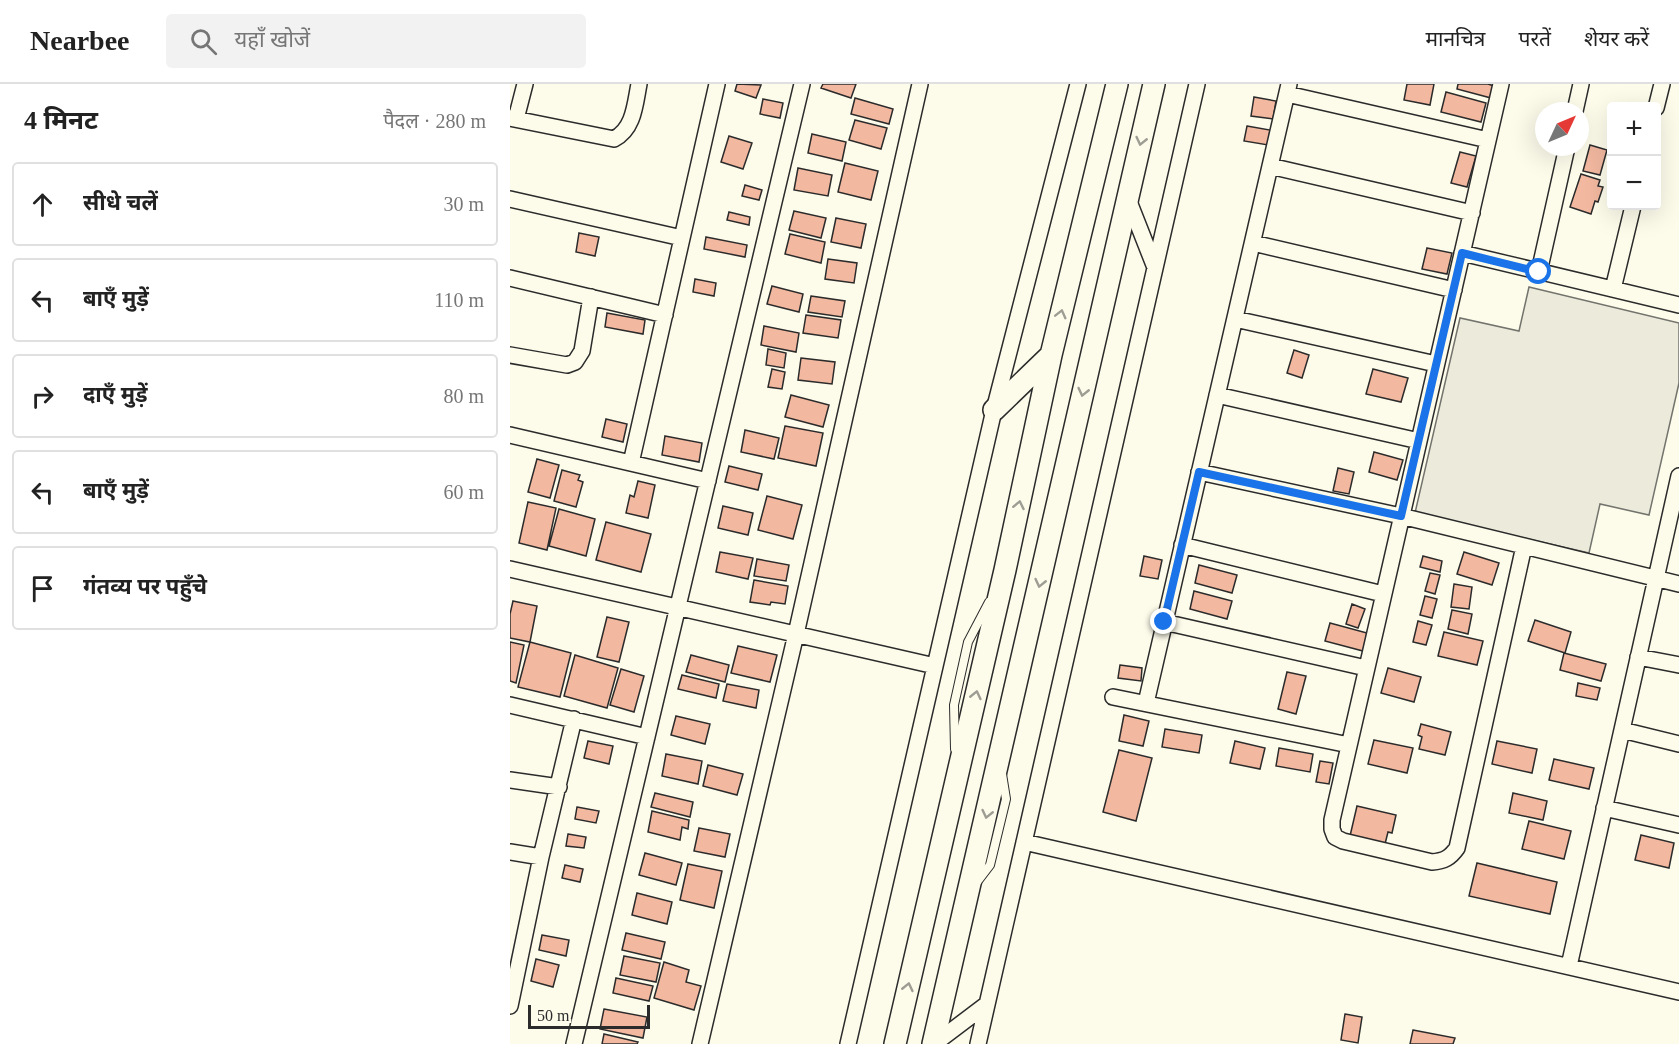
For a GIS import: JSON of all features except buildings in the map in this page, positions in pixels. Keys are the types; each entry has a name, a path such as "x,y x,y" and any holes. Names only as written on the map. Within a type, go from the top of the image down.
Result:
{"street":[{"path":"525,84 513,119 614,139 628,128 639,84"},
{"path":"631,463 715,84"},
{"path":"574,1044 802,84"},
{"path":"700,1044 796,634 920,84"},
{"path":"848,1044 994,410 1077,84"},
{"path":"895,1044 1005,570 1051,355 1117,84"},
{"path":"934,1044 1154,84"},
{"path":"978,1044 1197,84"},
{"path":"1501,84 1332,820 1335,837 1343,841 1432,862 1442,861 1451,856 1457,848 1524,546"},
{"path":"1576,102 1579,84"},
{"path":"1658,102 1662,84"},
{"path":"1146,703 1288,89 1488,140"},
{"path":"1539,272 1565,156"},
{"path":"1270,166 1472,213"},
{"path":"510,199 682,238"},
{"path":"1128,199 1154,266"},
{"path":"1613,289 1632,210"},
{"path":"1252,243 1454,290"},
{"path":"1462,253 1679,305"},
{"path":"510,278 665,315"},
{"path":"510,355 567,365 575,362 582,351 591,297"},
{"path":"1235,320 1436,364"},
{"path":"994,410 1051,355"},
{"path":"1217,395 1419,441"},
{"path":"510,435 708,481"},
{"path":"1199,472 1401,516 1679,584"},
{"path":"1569,966 1656,578 1676,504 1679,476"},
{"path":"1182,545 1383,594"},
{"path":"510,568 935,666"},
{"path":"1164,622 1366,668"},
{"path":"1638,657 1679,665"},
{"path":"1113,697 1349,745"},
{"path":"510,705 647,737"},
{"path":"510,1006 541,857 574,719"},
{"path":"1622,730 1679,744"},
{"path":"510,780 559,787"},
{"path":"1604,808 1679,825"},
{"path":"1024,842 1679,992"},
{"path":"510,852 541,857"},
{"path":"510,933 525,936"},
{"path":"934,1044 987,1004"}],"shaded area":[{"path":"1529,287 1679,323 1679,383 1649,515 1600,504 1589,553 1415,513 1460,318 1519,331"}],"route":[{"path":"1164,622 1199,472 1401,516 1462,253 1539,272"}]}
